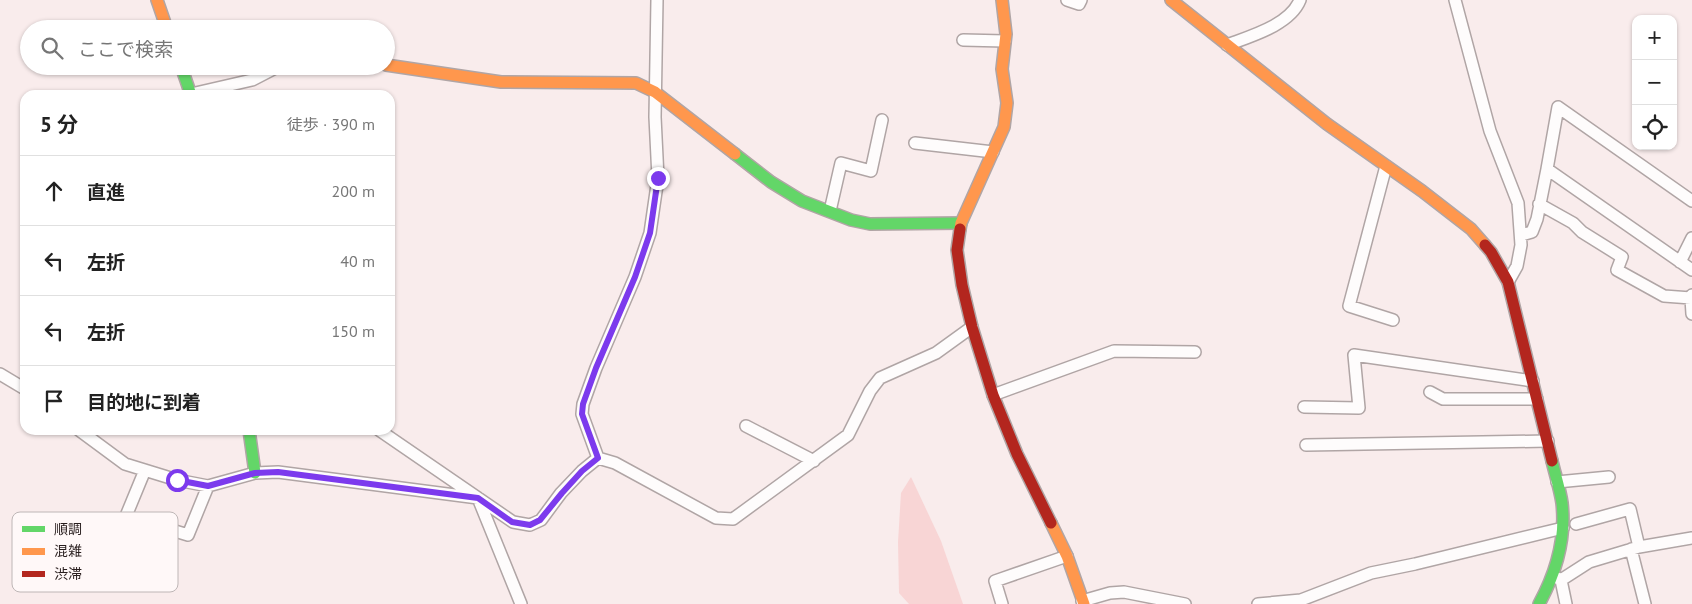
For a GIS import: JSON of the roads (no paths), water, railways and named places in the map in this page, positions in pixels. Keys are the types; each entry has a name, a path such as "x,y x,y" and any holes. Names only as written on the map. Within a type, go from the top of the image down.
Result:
{"street":[{"path":"157,0 165,20"},
{"path":"598,458 582,414 583,404 596,368 635,277 650,233 658,178 655,92 657,0"},
{"path":"1002,0 1006,34 1002,69 1007,103 1004,127 961,223 957,250 962,285 972,327 994,395 1017,454 1067,556 1083,602 1110,593 1124,592 1185,604"},
{"path":"1068,0 1079,4 1081,0"},
{"path":"1171,0 1327,124 1471,229 1492,252 1508,282 1562,502 1563,528 1557,578 1566,604"},
{"path":"1227,45 1276,25 1296,10 1300,0"},
{"path":"1455,0 1490,131 1518,203 1521,245 1518,266 1508,282"},
{"path":"963,40 1005,41"},
{"path":"395,66 501,82 636,83 655,92 771,182 802,201 851,220 870,224 961,223"},
{"path":"184,75 190,90"},
{"path":"208,90 252,80 262,75"},
{"path":"1520,235 1532,232 1547,169 1558,107 1692,201"},
{"path":"830,211 841,163 870,171 882,120"},
{"path":"915,143 993,152"},
{"path":"1386,166 1349,306 1393,320"},
{"path":"1547,169 1692,270"},
{"path":"1539,204 1573,223 1582,232 1622,257 1617,270 1664,296 1691,297 1692,314"},
{"path":"1680,262 1692,238"},
{"path":"598,458 615,462 716,518 732,519 848,435 870,391 880,378 936,353 972,327"},
{"path":"994,395 1114,351 1195,352"},
{"path":"1304,407 1359,408 1354,355 1533,381"},
{"path":"0,374 20,385"},
{"path":"1430,392 1442,399 1537,399"},
{"path":"746,426 814,461"},
{"path":"87,435 125,464 177,480 208,486 255,473 278,472 478,498"},
{"path":"250,435 255,473"},
{"path":"386,435 512,522 530,525 540,520 582,471 598,458"},
{"path":"1306,445 1548,441"},
{"path":"128,512 145,470"},
{"path":"1557,482 1609,477"},
{"path":"178,532 188,535 208,486"},
{"path":"478,498 521,604"},
{"path":"1576,524 1630,509 1645,604"},
{"path":"1258,604 1301,600 1371,573 1563,528"},
{"path":"1539,604 1557,578 1589,562 1635,548 1692,538"},
{"path":"1002,604 995,581 1067,556"}]}
